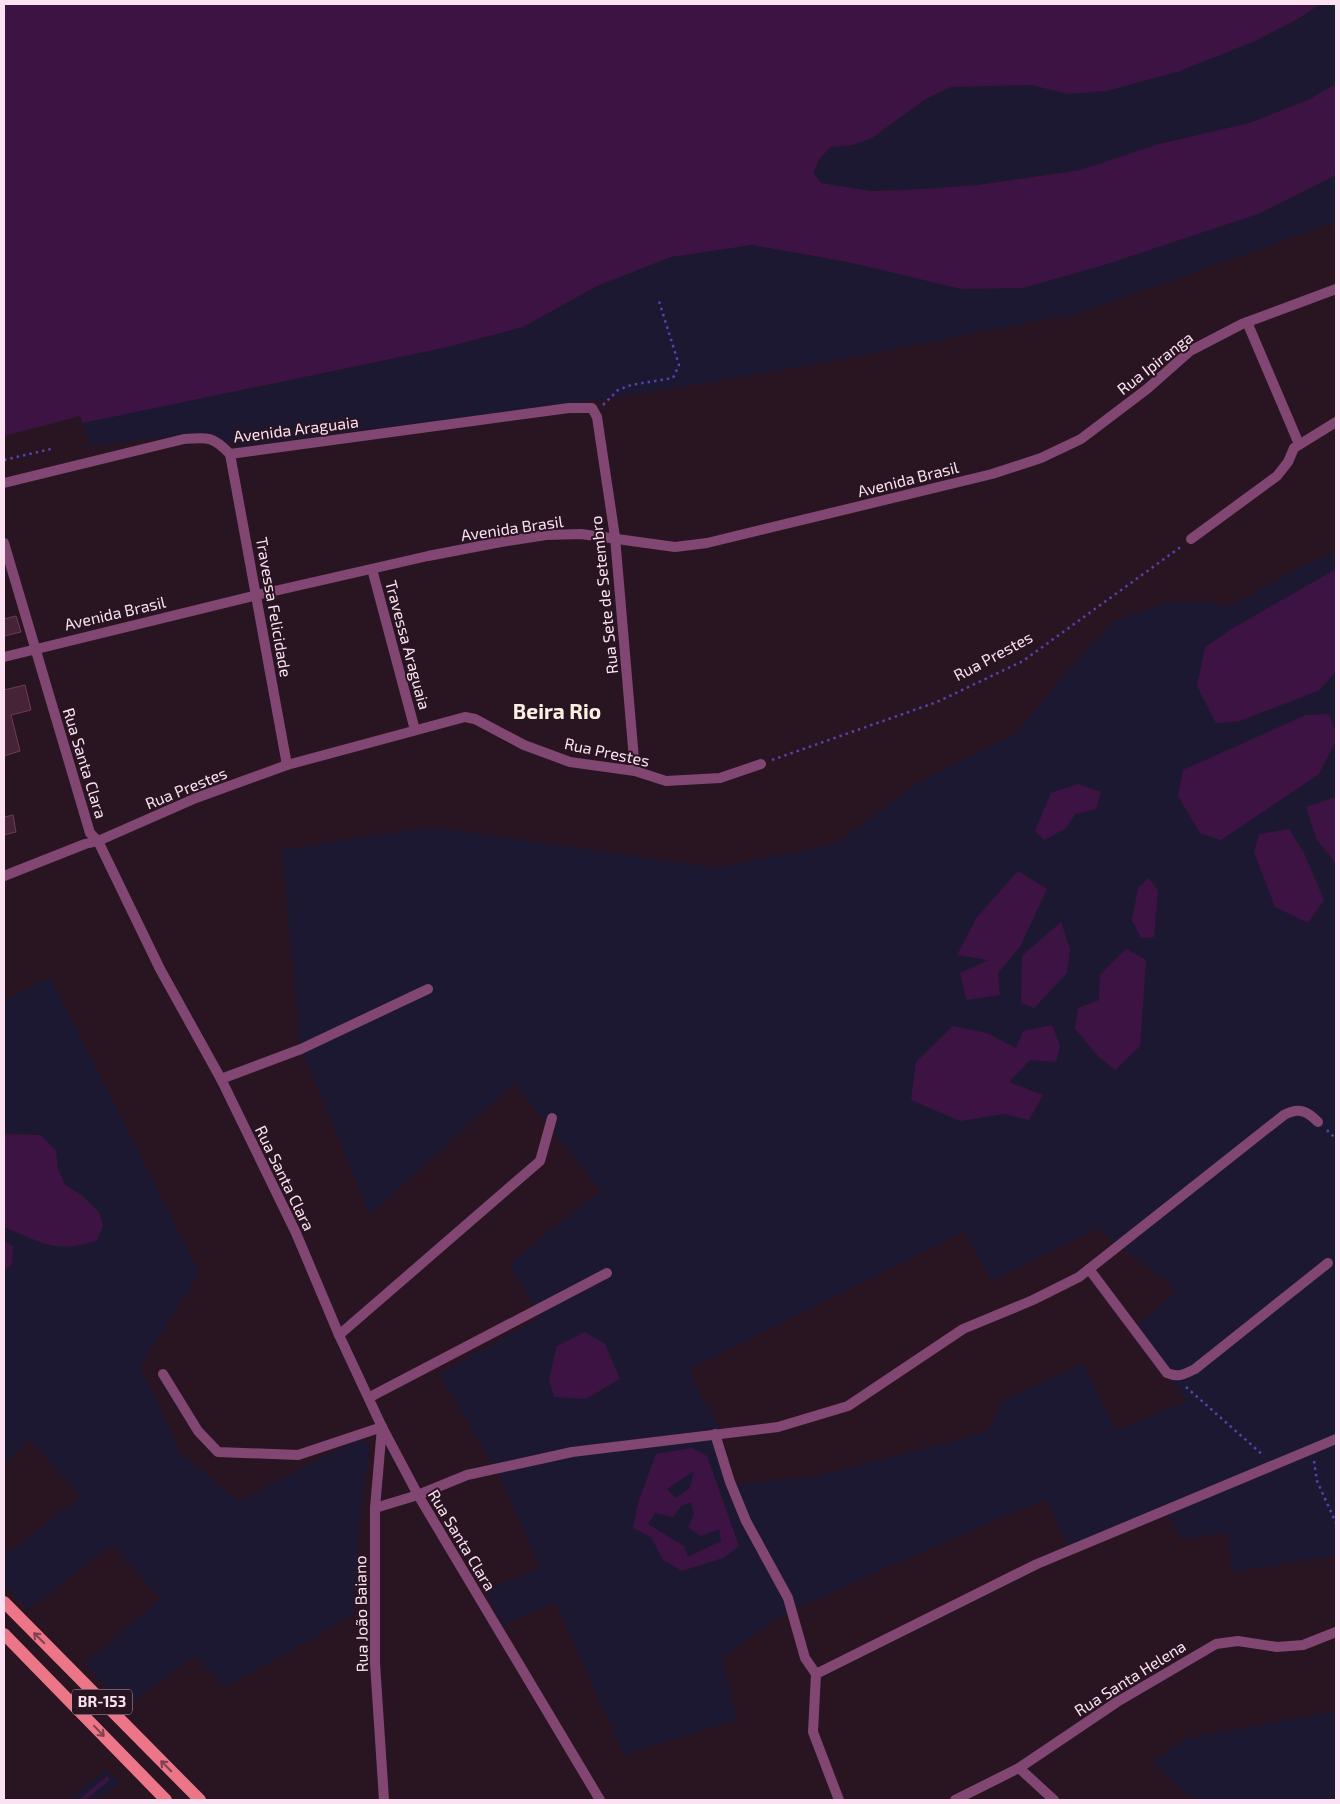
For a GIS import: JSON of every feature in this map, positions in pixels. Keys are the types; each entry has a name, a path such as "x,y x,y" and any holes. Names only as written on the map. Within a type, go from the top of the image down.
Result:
{"main road":[{"name":"BR-153","path":"4,1602 200,1800"},
{"name":"BR-153","path":"4,1634 166,1800"},
{"path":"34,1664 52,1652"}],"street":[{"name":"Rua Ipiranga","path":"1081,439 1147,389 1190,351 1247,322 1336,288"},
{"path":"1247,322 1299,444"},
{"name":"Avenida Araguaia","path":"4,483 184,439 209,437 230,454 569,408 592,408 597,417"},
{"name":"Rua Sete de Setembro","path":"597,417 615,537 635,771"},
{"path":"1191,539 1277,476 1288,462 1294,448 1336,422"},
{"name":"Avenida Brasil","path":"4,657 257,595 428,556 546,535 581,534 615,537 641,544 675,547 707,543 992,474 1041,458 1081,439"},
{"name":"Travessa Felicidade","path":"230,454 287,765"},
{"name":"Rua Santa Clara","path":"4,543 90,833 98,841 160,969 221,1079 296,1233 339,1335 370,1397 382,1427 418,1495 600,1800"},
{"name":"Travessa Araguaia","path":"372,569 415,730"},
{"name":"Rua Prestes","path":"4,876 85,844 98,841 196,798 287,765 466,717 524,745 570,762 635,771 666,781 720,778 761,764"},
{"path":"221,1079 301,1050 428,989"},
{"path":"375,1508 418,1495 467,1475 572,1452 778,1427 848,1406 963,1329 1033,1300 1079,1277 1284,1115 1294,1109 1308,1112 1318,1122"},
{"path":"339,1335 540,1161 552,1118"},
{"path":"1088,1269 1167,1372 1174,1376 1183,1375 1195,1368 1328,1263"},
{"path":"370,1397 607,1273"},
{"path":"163,1374 198,1431 218,1452 298,1455 382,1427"},
{"name":"Rua João Baiano","path":"382,1427 375,1508 375,1663 384,1800"},
{"path":"715,1434 730,1482 746,1521 788,1598 805,1658 816,1674 813,1732 839,1800"},
{"path":"816,1674 1037,1564 1336,1439"},
{"name":"Rua Santa Helena","path":"955,1800 1019,1768 1117,1702 1216,1644 1238,1641 1277,1647 1303,1646 1336,1632"},
{"path":"1019,1768 1054,1800"}],"path":[{"path":"597,417 603,405 618,390 631,385 673,378 679,365 658,298"},
{"path":"4,460 51,449"},
{"name":"Rua Prestes","path":"761,764 938,702 1023,661 1191,539"},
{"path":"1174,1376 1274,1465"},
{"path":"1313,1449 1317,1481 1336,1523"}],"shaded area":[{"path":"4,4 1321,4 1296,20 1255,41 1177,72 1106,91 1068,94 1031,85 951,87 924,100 872,138 853,145 831,147 820,158 813,172 821,183 870,191 978,185 1081,170 1159,144 1249,123 1308,100 1336,84 1336,175 1258,214 1104,265 1023,288 961,289 848,262 752,245 671,257 597,286 523,327 443,348 83,423 80,416 4,436"},
{"path":"1321,4 1336,4 1336,84 1308,100 1249,123 1159,144 1081,170 978,185 870,191 821,183 813,172 820,158 832,147 853,145 872,138 924,100 951,87 1031,85 1068,94 1255,41 1296,20"},
{"path":"1336,175 1336,222 1080,313 800,367 641,394 242,446 186,435 90,446 83,423 443,348 523,327 597,286 671,257 752,245 848,262 961,289 1104,265 1258,214"},
{"path":"1336,550 1336,569 1233,628 1205,647 1320,690 1336,671 1336,733 1329,714 1319,774 1336,740 1336,797 1306,807 1336,864 1336,1556 1232,1572 1227,1532 1182,1540 1166,1511 1071,1550 1046,1500 1008,1514 781,1615 722,1658 737,1720 624,1755 556,1603 503,1625 485,1591 541,1568 497,1471 439,1374 541,1317 509,1264 601,1190 514,1083 370,1215 301,1049 282,850 431,827 718,868 837,843 921,781 1017,733 1064,674 1116,620 1169,602 1203,602 1231,607 1283,576","holes":["1101,792 1096,809 1075,814","1020,947 998,973 960,973","1099,1000 1075,1029 1078,1008","987,1033 1016,1049 1030,1060 1009,1082 1043,1095 1029,1120 1003,1114","1098,1229 1177,1291 1133,1329 1187,1401 1116,1430 1083,1363 1002,1401 987,1432 821,1475 746,1484 735,1483 715,1417 697,1390 690,1369 964,1232 991,1281","656,1454 707,1456 739,1546 682,1571 663,1560 638,1503"]},
{"path":"1336,569 1336,671 1320,690 1240,721 1216,723 1197,686 1205,647 1233,628"},
{"path":"1329,714 1336,733 1336,740 1319,774 1221,840 1200,833 1178,796 1183,770 1306,715"},
{"path":"1078,784 1101,792 1096,809 1075,814 1065,829 1044,840 1035,831 1051,793"},
{"path":"1336,797 1336,864 1316,838 1306,807"},
{"path":"1289,829 1304,853 1324,900 1308,923 1275,907 1254,852 1259,834"},
{"path":"1018,871 1047,889 1020,947 998,973 1000,995 966,1000 960,973 988,960 957,955 977,917"},
{"path":"1149,878 1158,891 1154,937 1141,938 1132,920 1138,888"},
{"path":"1061,922 1070,949 1067,973 1034,1008 1021,1003 1022,956"},
{"path":"1126,949 1146,960 1140,1046 1115,1070 1098,1056 1075,1029 1078,1008 1099,1000 1100,975"},
{"path":"50,977 200,1273 140,1366 181,1454 239,1501 360,1438 370,1446 360,1515 353,1615 225,1688 195,1656 125,1707 85,1664 160,1599 112,1544 29,1610 4,1585 4,1557 80,1496 30,1440 4,1463 4,1271 12,1263 13,1246 4,1241 4,1227 53,1247 80,1194 65,1185 58,1169 56,1152 41,1135 4,1134 4,1001"},
{"path":"1052,1025 1060,1045 1056,1062 1030,1060 1009,1082 1043,1095 1029,1120 1003,1114 960,1121 911,1100 916,1062 953,1026 987,1033 1016,1048 1023,1031"},
{"path":"4,1134 41,1135 56,1151 58,1169 65,1185 80,1194 99,1212 103,1226 97,1240 71,1246 49,1245 4,1227"},
{"path":"4,1241 13,1246 12,1264 4,1271"},
{"path":"585,1332 605,1344 620,1379 586,1399 554,1397 549,1379 557,1346"},
{"path":"692,1448 707,1456 739,1546 723,1558 682,1571 663,1560 651,1537 633,1528 638,1503 656,1454","holes":["694,1471 690,1488 676,1498 667,1489","691,1502 694,1515 688,1527 701,1536 719,1529 721,1541 688,1557 684,1546 648,1524 655,1513 673,1517 681,1506"]},
{"path":"695,1470 690,1488 676,1498 667,1488"},
{"path":"692,1502 694,1515 719,1529 721,1541 688,1558 684,1546 648,1524 655,1512 673,1517 681,1506"},
{"path":"1336,1711 1336,1800 1193,1800 1153,1763 1185,1739"},
{"path":"106,1770 120,1783 97,1800 68,1800"}],"building":[{"path":"16,616 21,632 4,636 4,619"},
{"path":"25,685 31,710 11,715 20,751 4,756 4,690"},
{"path":"13,815 16,832 4,835 4,817"}],"waterway":[{"path":"82,1800 107,1779"}],"district":[{"name":"Beira Rio","path":"557,712"}]}
